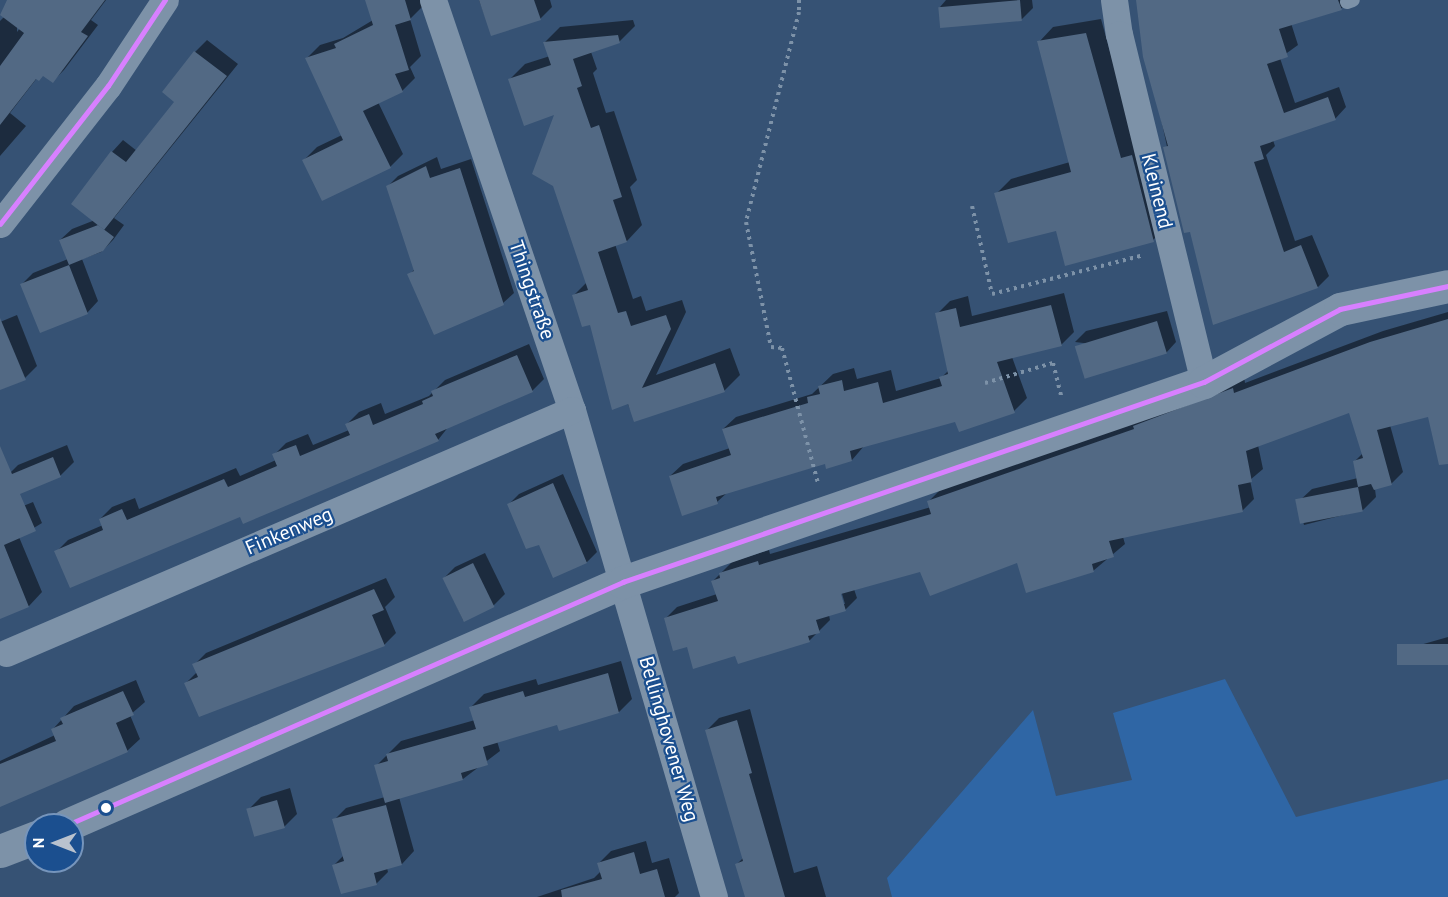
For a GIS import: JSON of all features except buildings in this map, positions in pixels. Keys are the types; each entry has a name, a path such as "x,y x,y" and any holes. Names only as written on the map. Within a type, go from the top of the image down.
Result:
{"street":[{"path":"0,224 108,86 165,0"},
{"name":"Thingstraße","path":"433,0 572,410 623,582"},
{"name":"Kleinend","path":"1114,0 1119,34 1204,382"},
{"path":"84,818 623,582 1204,382 1340,309 1448,286"},
{"name":"Finkenweg","path":"6,653 572,410"},
{"name":"Bellinghovener Weg","path":"623,582 714,897"},
{"path":"0,851 24,842"}],"path":[{"path":"799,0 799,12 746,222 771,347 782,348 826,512"},
{"path":"972,206 992,294 1171,248"},
{"path":"985,383 1053,363 1069,428"}],"shaded area":[{"path":"1225,679 1296,817 1448,779 1448,897 892,897 887,878 1033,710 1056,796 1132,780 1113,713"}],"transit line":[{"path":"0,224 108,86 165,0"},
{"path":"84,818 623,582 1204,382 1340,309 1448,286"}]}
